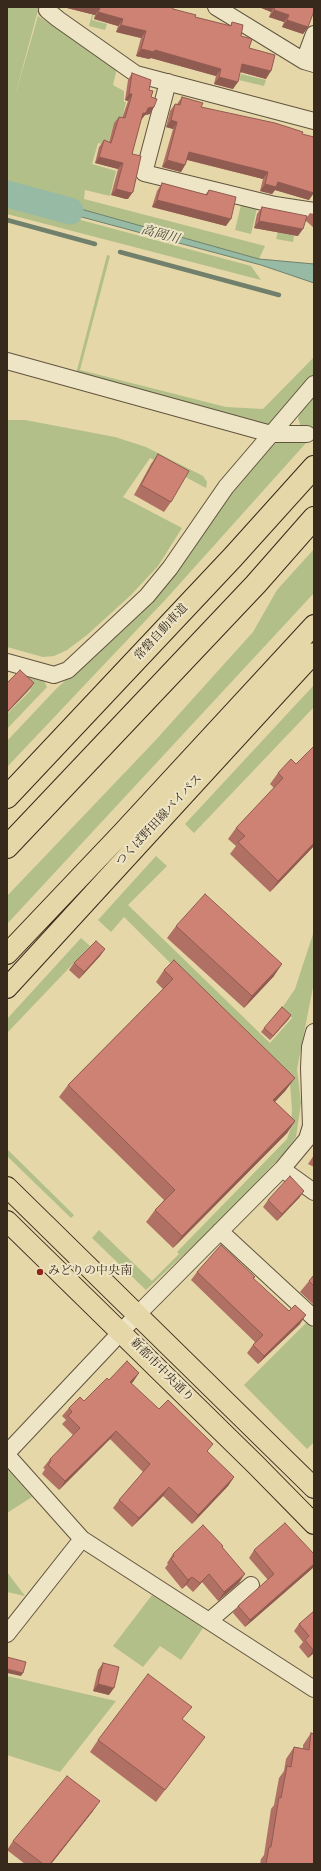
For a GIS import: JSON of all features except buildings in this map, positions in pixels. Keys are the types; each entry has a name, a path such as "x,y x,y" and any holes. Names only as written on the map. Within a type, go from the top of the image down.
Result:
{"highway":[{"name":"常磐自動車道","path":"7,796 233,557 314,467"},
{"path":"7,846 256,584 314,518"}],"main road":[{"name":"つくば野田線バイパス","path":"7,954 121,834 314,625"},
{"name":"つくば野田線バイパス","path":"7,988 314,653"},
{"name":"新都市中央通り","path":"7,1187 314,1488"},
{"name":"新都市中央通り","path":"7,1221 256,1464 314,1524"}],"street":[{"path":"48,7 47,10 58,19 136,74 314,121"},
{"path":"216,7 309,62 314,34"},
{"path":"168,82 144,173 276,205 314,211"},
{"path":"7,361 271,434 307,434"},
{"path":"7,662 54,675 68,670 147,596 170,568 226,487 314,384"},
{"path":"314,1032 310,1047 309,1068 313,1126 308,1139 282,1169 137,1315 7,1454 82,1539 314,1689"},
{"path":"282,1169 314,1192"},
{"path":"220,1231 314,1318"},
{"path":"7,1634 82,1539"},
{"path":"209,1621 251,1585"}],"shaded area":[{"path":"7,7 39,7 14,99 38,16 117,68 113,85 124,91 124,102 126,102 122,118 134,128 114,123 108,143 109,145 98,143 92,164 116,171 110,196 85,190 84,199 265,246 259,259 7,189"},
{"path":"94,7 96,7 92,20 107,24 105,30 89,26"},
{"path":"241,74 266,80 264,86 239,80"},
{"path":"7,200 251,266 261,280 7,214"},
{"path":"241,205 257,208 251,234 235,230"},
{"path":"279,228 295,230 293,242 276,239"},
{"path":"107,255 110,256 80,370 226,407 263,409 314,357 314,375 268,427 76,374"},
{"path":"314,393 314,431 302,430 298,418 304,405"},
{"path":"7,420 25,420 115,437 146,447 203,476 207,482 206,488 150,458 123,497 182,528 158,566 131,595 87,635 67,650 54,656 43,657 7,647"},
{"path":"275,443 306,443 166,599 7,767 7,741 57,688 116,637 159,594 266,446"},
{"path":"314,549 314,593 7,924 7,896 153,743 253,632 277,590"},
{"path":"16,673 43,679 47,687 7,729 7,714 31,690"},
{"path":"314,685 314,707 194,833 185,824"},
{"path":"156,856 167,866 128,905 270,1043 292,1018 282,1008 295,989 314,931 314,982 297,1069 301,1103 296,1137 285,1152 219,1222 146,1290 92,1238 99,1230 152,1281 179,1254 177,1252 287,1139 291,1127 292,1110 290,1082 124,917 111,932 98,920"},
{"path":"81,938 90,946 7,1033 7,1019"},
{"path":"7,1149 74,1215 71,1218 7,1156"},
{"path":"307,1322 314,1329 314,1442 307,1449 244,1385"},
{"path":"7,1469 32,1497 7,1513"},
{"path":"7,1572 25,1596 7,1592"},
{"path":"152,1595 203,1628 181,1660 160,1646 143,1667 113,1646"},
{"path":"7,1676 116,1701 60,1772 7,1755"}],"water":[{"path":"38,197 259,259 314,264 314,283 261,265 33,204"}],"waterway":[{"name":"高岡川","path":"7,194 70,211"},
{"path":"7,220 95,244"},
{"path":"120,252 279,295"}],"place":[{"name":"みどりの中央南","path":"40,1272"}]}
